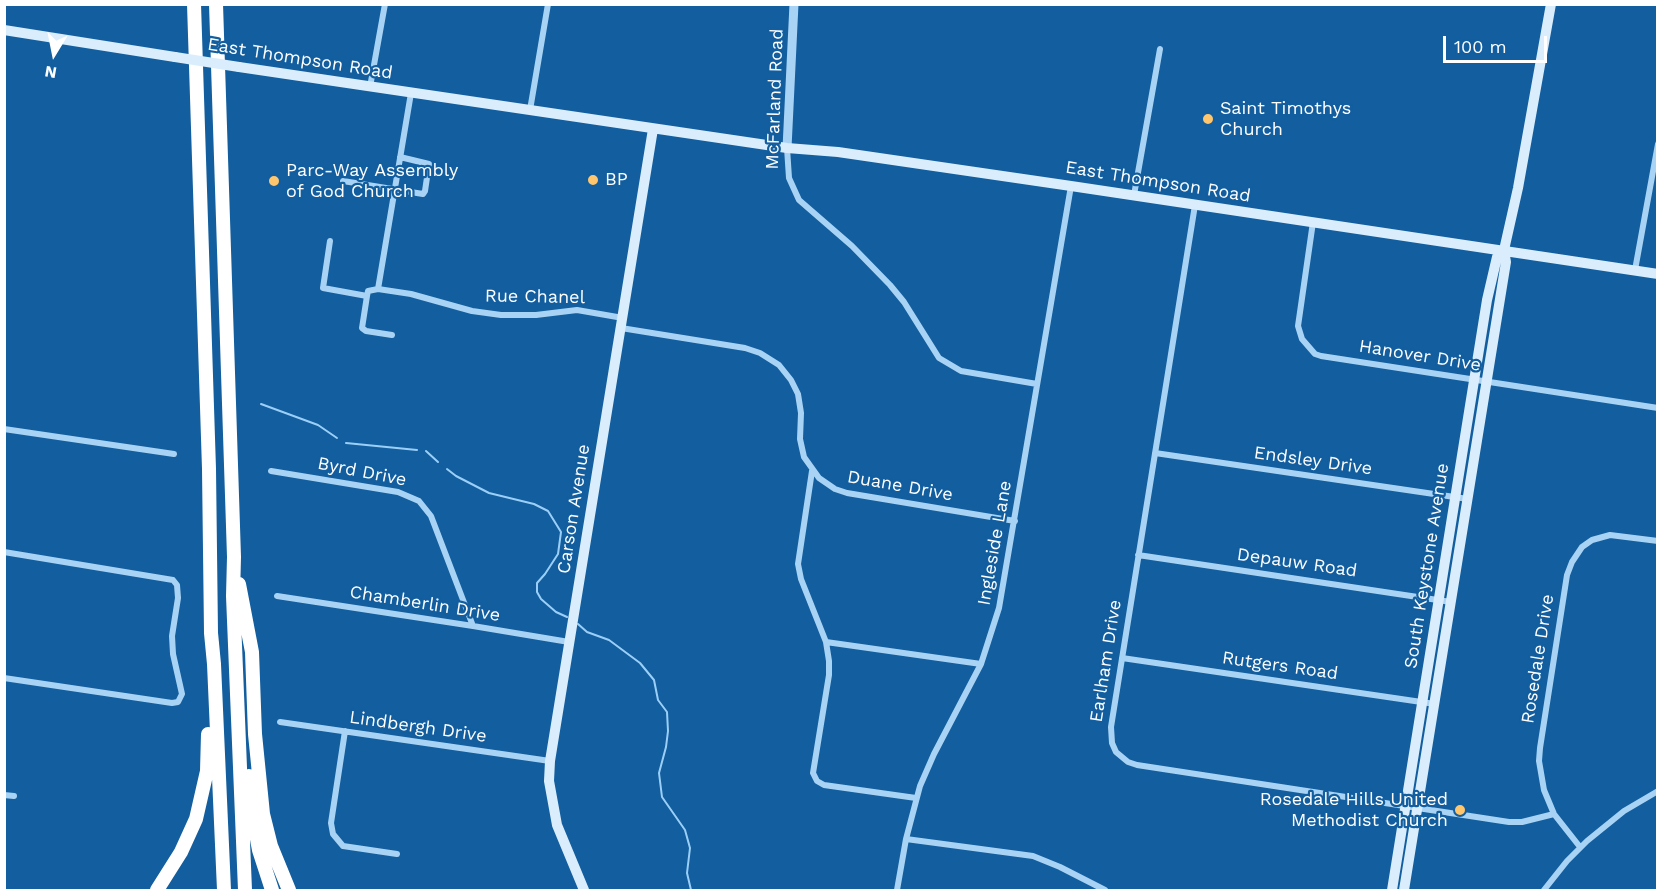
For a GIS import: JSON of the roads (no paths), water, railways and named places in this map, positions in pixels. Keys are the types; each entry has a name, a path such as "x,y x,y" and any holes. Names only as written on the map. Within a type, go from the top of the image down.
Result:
{"highway":[{"path":"194,4 209,469 211,633 224,891"},
{"path":"216,4 234,557 233,596 245,891"},
{"path":"234,557 252,652 255,734 262,804 271,846 289,891"},
{"path":"245,612 244,652 252,812 259,850 272,891"},
{"path":"157,891 192,831 206,783 209,759 207,665 211,633"},
{"path":"151,891 175,863"}],"main road":[{"name":"South Keystone Avenue","path":"1404,891 1506,262 1504,250 1518,188 1551,4"},
{"name":"East Thompson Road","path":"4,30 590,120 787,148 838,152 1658,274"},
{"name":"Carson Avenue","path":"584,891 557,825 549,781 550,761 653,129"},
{"name":"South Keystone Avenue","path":"1392,891 1491,282 1497,257 1504,250"}],"street":[{"path":"370,87 385,4"},
{"path":"530,111 549,4"},
{"name":"McFarland Road","path":"794,4 787,148 789,178 799,200 852,246 890,285 904,302 939,358 961,371 1038,384"},
{"path":"1134,195 1160,49"},
{"path":"392,336 366,331 363,328 368,291 378,289 411,93"},
{"path":"1635,270 1658,144"},
{"path":"343,182 423,194 429,167 425,161 400,157"},
{"name":"Ingleside Lane","path":"897,891 916,798 934,754 981,664 999,608 1071,186"},
{"name":"Earlham Drive","path":"1195,204 1110,734 1116,752 1128,762 1509,822 1531,820 1554,814"},
{"name":"Hanover Drive","path":"1313,222 1298,323 1299,333 1307,347 1321,356 1658,408"},
{"path":"330,241 323,288 367,296"},
{"name":"Rue Chanel","path":"378,289 411,294 483,313 536,315 577,310 622,323"},
{"path":"622,323 745,348 769,357 785,372 798,394 801,413 801,445 812,471 798,564 801,579 826,642 829,675 813,769 815,779 824,785 916,798"},
{"path":"4,429 174,454"},
{"name":"Endsley Drive","path":"1155,453 1468,500"},
{"name":"Byrd Drive","path":"271,471 398,492 419,501 431,516 473,626"},
{"name":"Duane Drive","path":"812,471 826,484 847,493 1015,521"},
{"name":"Rosedale Drive","path":"1580,848 1554,814 1542,781 1539,748 1569,568 1582,547 1603,537 1624,536 1658,541"},
{"path":"4,552 170,578 176,582 178,598 172,648 182,697 178,702 172,703 4,678"},
{"name":"Depauw Road","path":"1138,555 1451,602"},
{"name":"Chamberlin Drive","path":"277,596 569,642"},
{"path":"826,642 981,664"},
{"name":"Rutgers Road","path":"1122,658 1435,704"},
{"name":"Lindbergh Drive","path":"280,722 550,761"},
{"path":"345,731 331,823 333,834 343,846 397,854"},
{"path":"1544,891 1580,848 1624,811 1658,791"},
{"path":"4,795 14,796"},
{"path":"906,838 1033,856 1060,867 1105,891"}],"waterway":[{"path":"261,404 318,425 337,438"},
{"path":"346,443 417,450"},
{"path":"426,451 438,462"},
{"path":"447,469 489,493 534,504 548,511 561,532 558,554 537,583 537,592 541,599 556,612 567,617"},
{"path":"578,624 587,632 609,640 640,663 654,680 658,700 667,712 666,747 659,773 662,797 685,830 690,848 687,873 691,890"}],"place":[{"name":"Saint Timothys Church","path":"1208,119"},
{"name":"BP","path":"593,180"},
{"name":"Parc-Way Assembly of God Church","path":"274,181"},
{"name":"Rosedale Hills United Methodist Church","path":"1460,810"}]}
